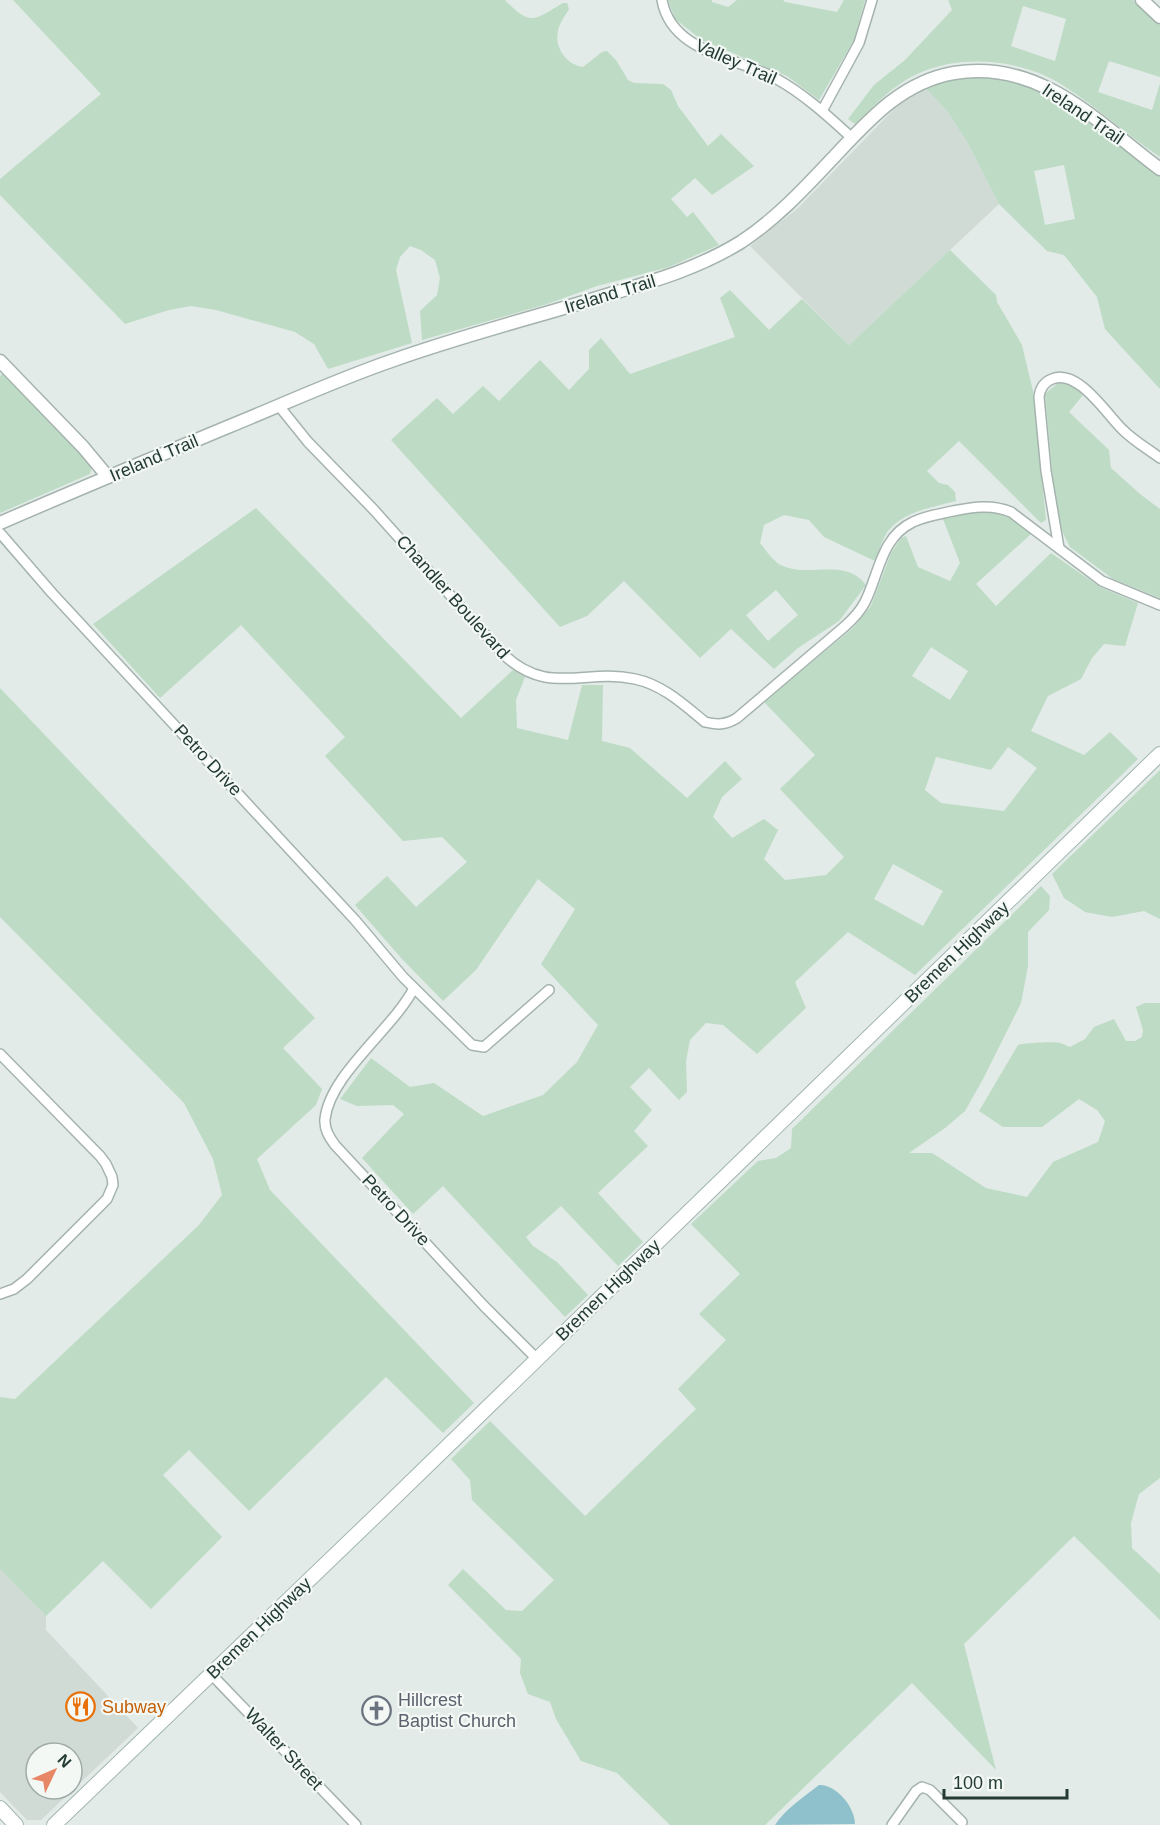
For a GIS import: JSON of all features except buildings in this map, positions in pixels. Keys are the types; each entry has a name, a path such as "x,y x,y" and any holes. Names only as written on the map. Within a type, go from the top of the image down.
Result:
{"main road":[{"name":"Bremen Highway","path":"54,1825 1160,754"},
{"path":"0,1808 16,1825"}],"street":[{"name":"Valley Trail","path":"662,0 671,26 687,40 776,79 822,111 852,138"},
{"path":"822,111 859,43 872,0"},
{"path":"1142,0 1160,16"},
{"name":"Ireland Trail","path":"0,523 394,360 651,282 709,260 753,233 779,213 852,138 896,97 913,87 944,75 981,70 992,71 1023,77 1056,91 1160,169"},
{"path":"0,361 83,447 108,477"},
{"path":"1059,549 1046,471 1039,397 1040,391 1049,380 1062,377 1077,383 1096,400 1122,430 1160,458"},
{"name":"Chandler Boulevard","path":"279,406 308,442 374,510 503,654 518,667 534,675 550,678 616,677 638,680 662,689 705,722 713,724 726,723 737,718 853,619 865,601 887,547 893,538 913,522 939,514 977,507 1001,508 1020,518 1101,581 1160,605"},
{"name":"Petro Drive","path":"0,533 414,987 472,1045 480,1048 490,1043 549,990"},
{"name":"Petro Drive","path":"414,987 400,1010 339,1084 327,1112 326,1128 335,1145 484,1306 537,1359"},
{"path":"0,1054 100,1156 110,1171 113,1185 107,1199 87,1221 27,1279 14,1289 0,1294"},
{"name":"Walter Street","path":"212,1674 356,1825"},
{"path":"922,1787 923,1776"},
{"path":"922,1787 930,1790 962,1822"},
{"path":"892,1825 916,1791 922,1787"}],"shaded area":[{"path":"926,87 947,111 967,142 999,204 849,345 750,246 797,209 897,106"},
{"path":"0,1569 46,1616 46,1630 138,1728 84,1779 84,1741 24,1741 24,1801 61,1801 41,1820 27,1820 0,1792"}],"green space":[{"path":"13,0 505,0 521,14 533,18 567,3 569,9 557,37 560,49 567,59 583,67 602,52 607,51 616,60 628,80 634,83 663,84 671,90 678,106 708,146 721,134 754,166 712,195 695,178 671,199 687,217 693,212 719,245 669,267 597,286 547,304 422,340 420,311 437,295 440,278 435,260 421,250 410,246 400,257 396,270 412,343 328,369 314,344 295,332 216,310 191,306 169,310 125,324 0,195 0,179 101,94"},
{"path":"668,0 712,0 712,2 728,7 737,0 783,0 837,12 844,0 865,0 854,40 819,100 787,76 702,40 675,19"},
{"path":"948,0 1133,0 1160,25 1160,77 1109,61 1098,92 1152,110 1160,83 1160,157 1089,103 1048,77 1011,65 991,62 951,64 915,75 891,91 855,124 848,119 874,85 905,60 952,10","holes":["1023,6 1066,19 1055,61 1011,46"]},
{"path":"970,77 996,78 1027,85 1060,98 1160,176 1160,389 1105,329 1097,297 1064,255 1047,251 999,204 967,142 947,111 926,88 945,81","holes":["1064,165 1075,219 1045,225 1034,171"]},
{"path":"950,250 996,295 997,302 1022,345 1033,391 1046,520 1041,523 959,441 927,471 939,483 948,485 955,492 956,501 910,514 895,524 886,534 875,561 824,537 809,520 784,515 764,525 760,543 780,564 793,569 848,572 858,577 866,585 839,621 798,648 774,669 731,629 700,658 624,581 587,616 560,627 391,440 437,398 453,414 483,386 499,401 540,360 569,390 589,369 589,350 601,338 630,374 735,337 720,298 730,290 769,330 802,299 849,345","holes":["776,590 798,615 768,641 746,615"]},
{"path":"4,372 92,467 90,474 0,513 0,376"},
{"path":"1059,382 1072,385 1083,395 1069,412 1109,450 1111,468 1160,509 1160,598 1113,579 1070,547 1061,529 1053,481 1045,394"},
{"path":"256,508 461,718 513,670 525,677 516,700 517,728 568,740 582,685 603,685 602,741 630,748 687,798 725,761 742,779 722,797 713,817 732,838 764,819 778,830 764,859 785,880 826,875 844,857 780,789 815,755 764,702 854,627 871,606 891,553 901,538 906,536 918,567 950,581 960,563 943,519 974,513 998,512 1011,518 1031,534 976,584 996,606 1051,553 1100,587 1138,603 1125,646 1104,644 1092,658 1081,679 1048,696 1031,731 1084,755 1110,732 1138,759 915,975 848,932 795,982 806,1008 757,1054 723,1025 706,1023 690,1040 686,1061 687,1092 679,1100 649,1068 630,1087 652,1110 634,1131 648,1146 598,1193 643,1242 618,1266 561,1206 526,1237 533,1246 557,1262 588,1295 565,1317 443,1186 413,1214 362,1158 404,1114 393,1105 357,1106 340,1099 371,1058 410,1087 434,1083 483,1116 543,1095 577,1062 598,1025 541,964 575,909 538,879 476,970 443,1001 402,959 355,905 387,876 416,907 467,862 442,837 403,841 325,756 345,737 241,625 160,698 93,624","holes":["931,647 968,671 950,700 912,676","1008,747 1037,768 1004,811 941,803 925,790 936,757 991,770","893,864 943,891 923,926 874,899"]},
{"path":"0,688 315,1018 283,1048 322,1089 316,1105 257,1159 270,1190 474,1403 443,1433 386,1377 249,1511 189,1450 163,1475 222,1537 151,1609 103,1561 46,1616 0,1569 0,1397 15,1399 199,1225 222,1195 213,1159 184,1103 0,917"},
{"path":"1160,770 1160,919 1144,911 1112,917 1085,912 1064,898 1052,874"},
{"path":"1041,886 1050,896 1049,910 1028,932 1028,966 1021,1003 965,1111 909,1153 932,1153 986,1188 1027,1197 1053,1162 1098,1142 1105,1121 1097,1110 1079,1099 1042,1127 1003,1127 979,1111 1018,1045 1052,1042 1070,1047 1085,1039 1094,1027 1114,1019 1126,1041 1135,1041 1142,1037 1143,1030 1136,1007 1145,1003 1160,1003 1160,1478 1139,1494 1131,1523 1132,1548 1160,1574 1160,1620 1074,1536 964,1644 996,1770 912,1683 765,1825 670,1825 617,1773 581,1761 556,1719 550,1702 528,1694 520,1673 521,1659 448,1585 463,1569 506,1610 522,1611 554,1580 472,1500 470,1480 451,1459 490,1421 585,1516 696,1409 678,1389 726,1340 699,1314 740,1274 691,1224 758,1161 776,1158 791,1148 792,1129"}],"water":[{"path":"819,1785 838,1792 852,1811 855,1824 775,1825 789,1808"}],"place":[{"name":"Subway","path":"81,1707"},
{"name":"Hillcrest Baptist Church","path":"377,1710"}]}
